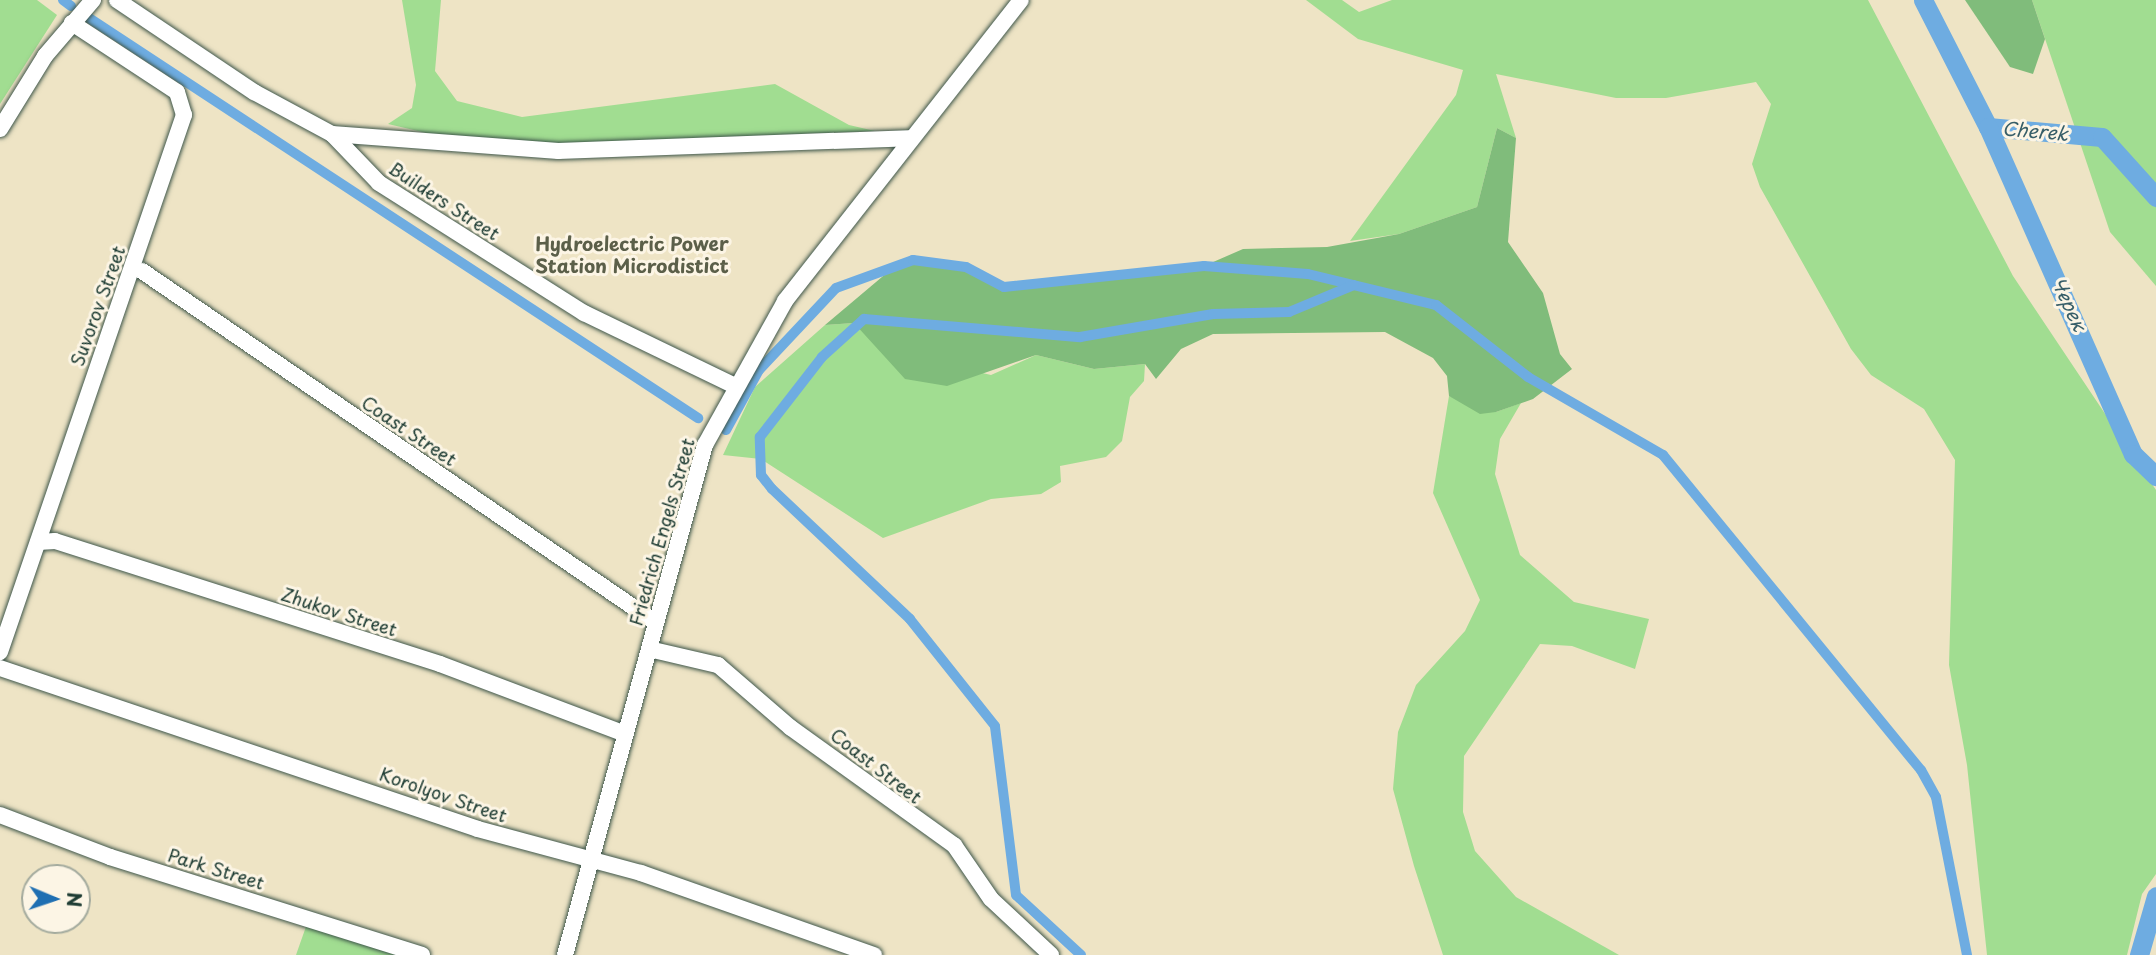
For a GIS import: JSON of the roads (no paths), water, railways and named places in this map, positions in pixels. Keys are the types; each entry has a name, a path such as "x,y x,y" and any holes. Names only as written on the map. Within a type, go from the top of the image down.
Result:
{"street":[{"path":"0,129 72,23 93,0"},
{"name":"Builders Street","path":"117,0 254,92 332,134 379,183 584,313 733,385"},
{"name":"Friedrich Engels Street","path":"565,955 623,733 649,649 696,472 733,385 785,301 909,138 1021,0"},
{"name":"Suvorov Street","path":"0,652 182,130 183,101 72,23"},
{"path":"332,134 558,151 909,138"},
{"name":"Coast Street","path":"135,271 655,622"},
{"name":"Zhukov Street","path":"38,542 55,541 450,668 623,733"},
{"name":"Coast Street","path":"649,649 718,665 790,728 954,845 991,899 1051,955"},
{"name":"Korolyov Street","path":"0,668 478,829 590,860 874,955"},
{"name":"Park Street","path":"0,815 110,857 422,955"}],"waterway":[{"path":"63,0 71,6"},
{"name":"Cherek","path":"1923,0 1988,127 2102,137 2156,197"},
{"path":"89,18 698,418"},
{"name":"Черек","path":"1988,127 2133,454 2156,476"},
{"path":"726,430 759,370 836,288 913,260 966,267 1004,287 1204,266 1308,274 1436,305 1528,377 1663,455 1921,770 1936,797 1967,955"},
{"path":"1081,955 1016,895 995,726 910,619 772,489 761,475 760,437 822,357 864,319 1080,337 1213,314 1289,312 1354,285"},
{"name":"Черек","path":"2139,955 2156,896"}],"district":[{"name":"Hydroelectric Power Station Microdistict","path":"632,255"}]}
